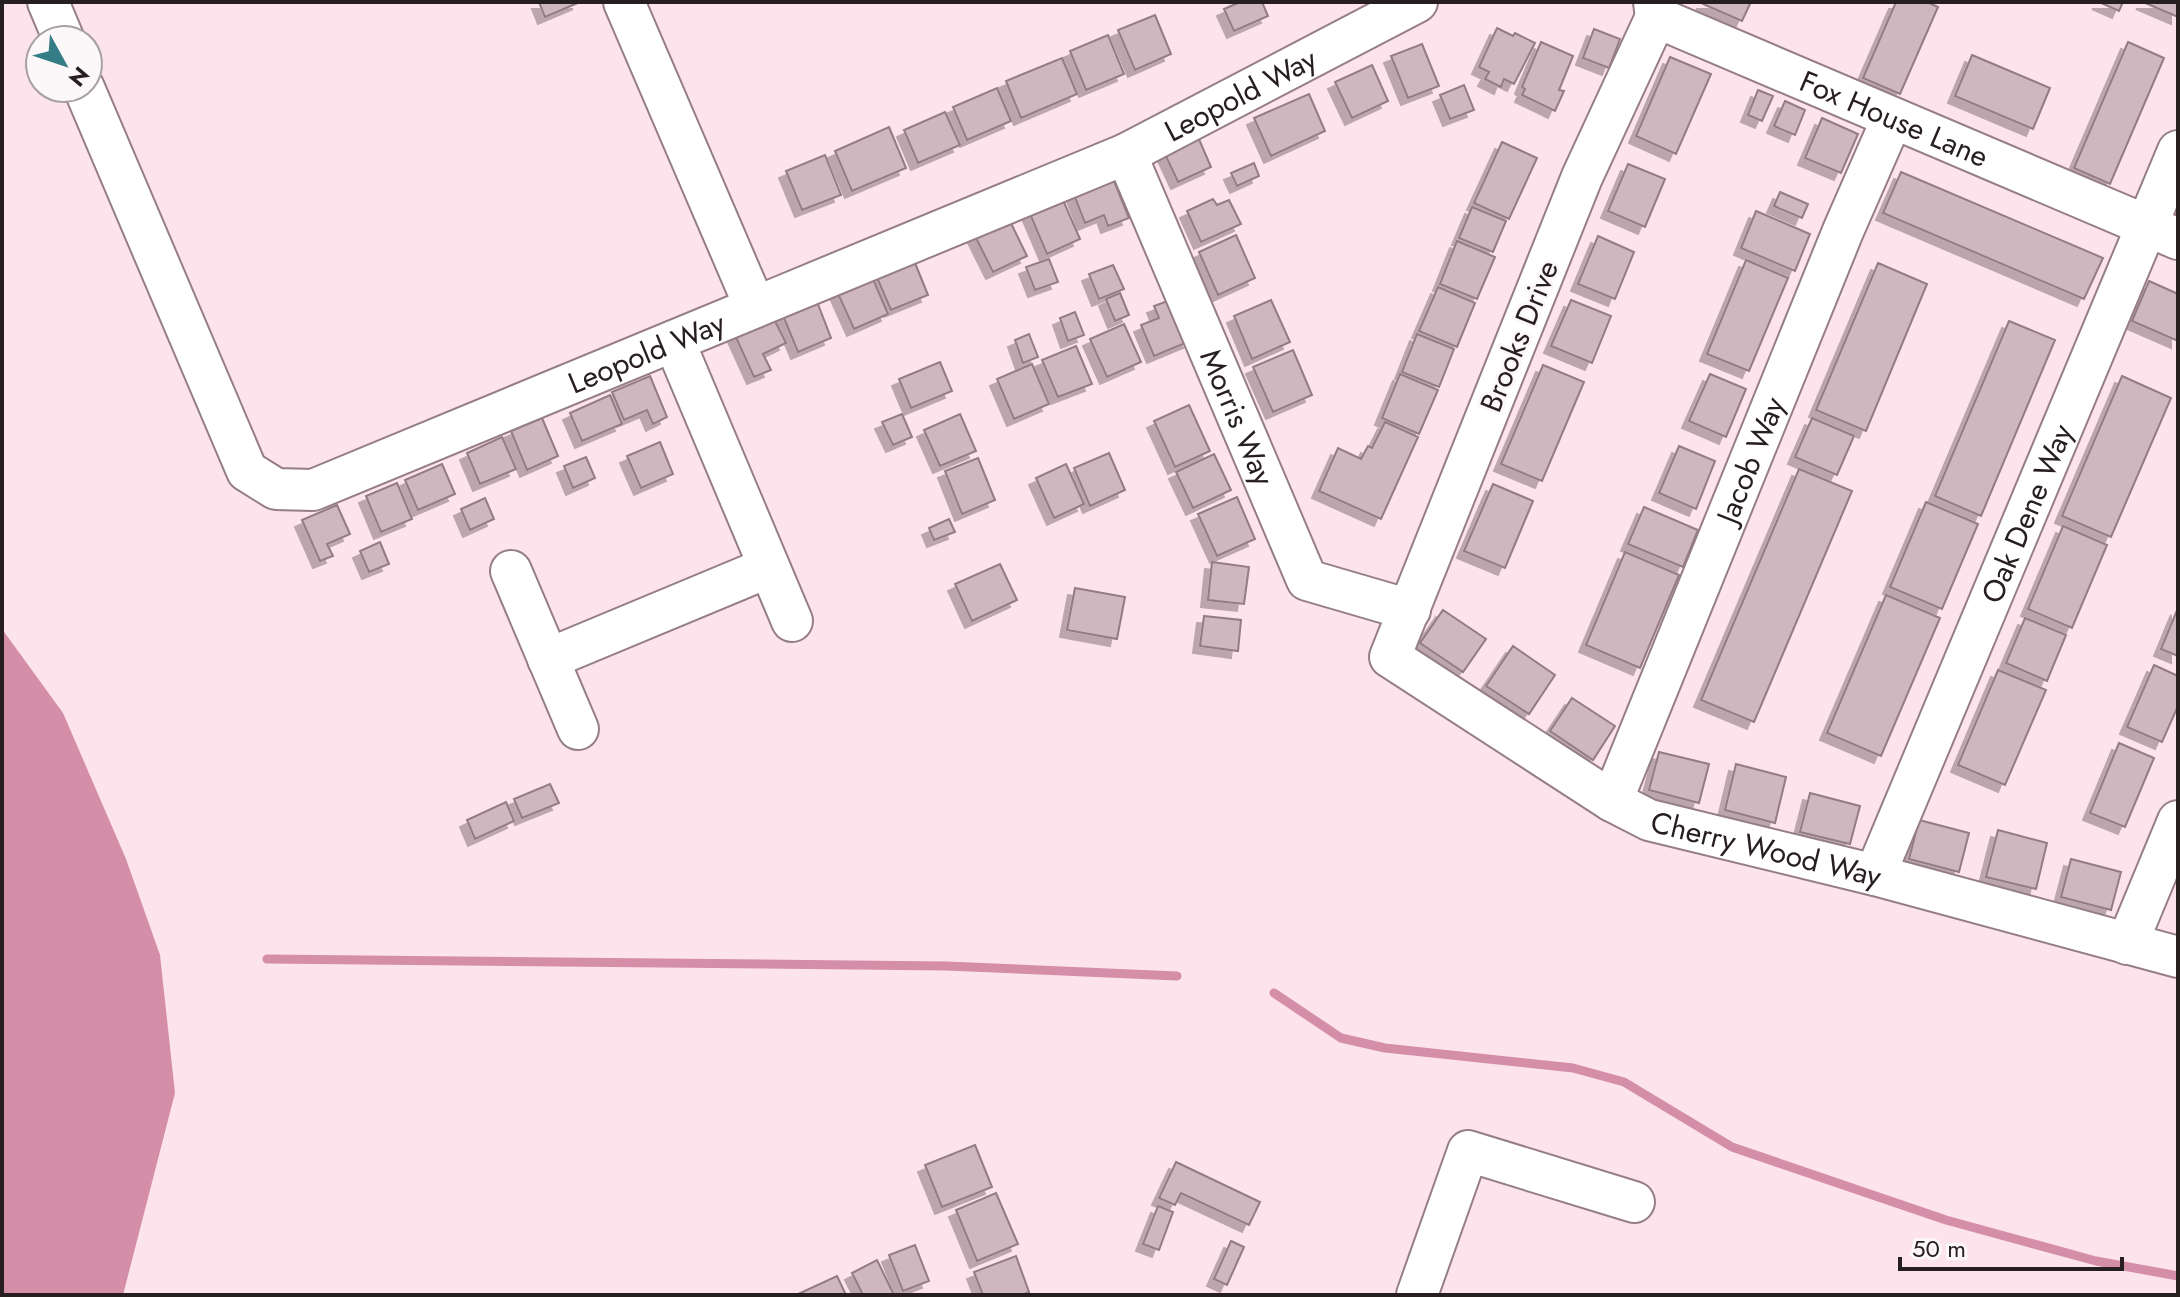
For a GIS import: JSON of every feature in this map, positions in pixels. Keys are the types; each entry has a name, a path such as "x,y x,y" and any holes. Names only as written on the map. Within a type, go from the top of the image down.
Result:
{"street":[{"path":"48,2 57,24"},
{"path":"624,2 755,307"},
{"name":"Leopold Way","path":"91,104 247,471 276,489 313,490 1126,154 1417,2"},
{"name":"Fox House Lane","path":"1655,10 1892,119 2162,232"},
{"name":"Brooks Drive","path":"1390,657 1582,177 1655,10"},
{"name":"Jacob Way","path":"1612,801 1843,231 1892,119"},
{"name":"Oak Dene Way","path":"1875,875 2162,232 2178,151"},
{"name":"Morris Way","path":"1126,154 1307,580 1410,610"},
{"path":"674,341 792,621"},
{"path":"548,659 769,567"},
{"path":"511,571 578,729"},
{"name":"Cherry Wood Way","path":"1390,657 1612,801 1649,820 1875,875 2178,957"},
{"path":"2127,944 2178,821"},
{"path":"1417,1295 1468,1151 1634,1202"}],"shaded area":[{"path":"2,629 63,713 126,859 160,955 175,1093 123,1295 2,1295"}],"building":[{"path":"539,2 580,2 545,17"},
{"path":"1240,2 1262,2 1268,16 1234,31 1224,9"},
{"path":"1704,2 1751,2 1742,21"},
{"path":"1896,2 1927,2 1938,7 1900,94 1863,78"},
{"path":"2099,2 2123,2 2119,11"},
{"path":"2143,2 2178,2 2178,17"},
{"path":"1155,15 1171,54 1135,70 1118,30"},
{"path":"1497,28 1535,43 1514,84 1504,79 1501,87 1485,79 1489,72 1479,67"},
{"path":"1594,29 1620,39 1609,68 1583,58"},
{"path":"1108,35 1124,74 1086,90 1070,51"},
{"path":"1541,42 1573,56 1559,90 1564,91 1555,111 1522,95 1525,89 1522,87"},
{"path":"2128,42 2164,58 2110,184 2074,168"},
{"path":"1422,44 1439,86 1408,98 1391,56"},
{"path":"1972,55 2050,88 2033,129 1955,96"},
{"path":"1670,57 1711,74 1676,154 1636,136"},
{"path":"1062,58 1077,94 1021,118 1006,81"},
{"path":"1372,65 1388,101 1352,118 1335,82"},
{"path":"1464,85 1474,110 1450,119 1440,95"},
{"path":"997,88 1011,121 967,140 953,107"},
{"path":"1758,90 1773,96 1762,121 1748,115"},
{"path":"1309,94 1325,131 1271,156 1254,118"},
{"path":"1785,101 1805,110 1795,135 1774,126"},
{"path":"945,112 960,145 918,163 904,130"},
{"path":"1822,118 1858,134 1841,173 1805,158"},
{"path":"889,127 906,168 852,191 835,151"},
{"path":"1198,137 1211,167 1178,182 1164,152"},
{"path":"1502,142 1537,158 1509,219 1474,203"},
{"path":"825,155 841,195 802,210 786,171"},
{"path":"1254,163 1259,176 1237,186 1231,173"},
{"path":"1628,164 1665,179 1645,227 1608,211"},
{"path":"1901,172 2103,258 2084,299 1883,213"},
{"path":"1112,176 1129,218 1108,226 1104,215 1085,223 1073,192"},
{"path":"1780,192 1808,204 1802,218 1774,206"},
{"path":"1213,199 1217,205 1229,200 1241,224 1201,242 1187,211"},
{"path":"1063,200 1080,239 1047,254 1030,214"},
{"path":"1472,207 1506,221 1493,252 1459,238"},
{"path":"1756,211 1810,234 1795,271 1741,248"},
{"path":"1008,217 1027,256 993,272 974,234"},
{"path":"1236,235 1255,278 1218,295 1199,252"},
{"path":"1598,236 1634,252 1615,299 1578,284"},
{"path":"1457,241 1495,257 1477,299 1440,284"},
{"path":"913,258 928,295 891,310 875,273"},
{"path":"1049,259 1058,282 1035,290 1026,267"},
{"path":"1746,260 1788,278 1749,371 1707,354"},
{"path":"1878,263 1927,284 1866,431 1816,410"},
{"path":"1113,265 1124,289 1099,299 1089,274"},
{"path":"870,272 888,314 854,329 835,287"},
{"path":"2149,281 2178,294 2178,341 2132,321"},
{"path":"1438,287 1475,303 1457,347 1419,331"},
{"path":"1120,293 1129,315 1115,321 1106,299"},
{"path":"816,299 831,338 798,352 782,313"},
{"path":"1173,299 1190,341 1154,356 1141,325 1159,318 1154,306"},
{"path":"1271,300 1290,342 1252,359 1234,316"},
{"path":"1571,300 1611,316 1592,363 1551,346"},
{"path":"1075,312 1084,335 1068,341 1060,318"},
{"path":"772,315 786,343 763,354 771,370 754,377 734,333"},
{"path":"2009,321 2055,340 1981,516 1935,496"},
{"path":"1124,324 1141,362 1107,377 1090,339"},
{"path":"1029,334 1038,357 1023,363 1015,340"},
{"path":"1417,334 1454,349 1439,387 1402,372"},
{"path":"1076,346 1092,384 1058,397 1042,360"},
{"path":"1293,350 1312,395 1273,412 1253,367"},
{"path":"940,362 952,391 911,408 899,379"},
{"path":"1032,364 1049,404 1014,419 997,379"},
{"path":"1543,365 1584,382 1542,481 1501,464"},
{"path":"1400,374 1438,390 1419,434 1382,418"},
{"path":"1710,374 1746,389 1726,437 1689,421"},
{"path":"650,376 667,417 653,424 647,410 624,420 612,392"},
{"path":"2122,376 2171,398 2111,537 2062,516"},
{"path":"610,395 622,424 582,441 570,413"},
{"path":"1189,405 1210,451 1175,467 1154,421"},
{"path":"902,414 912,437 893,445 882,422"},
{"path":"960,414 976,451 940,466 924,430"},
{"path":"542,418 558,456 527,470 511,431"},
{"path":"1812,418 1854,436 1837,475 1795,457"},
{"path":"1385,422 1418,437 1381,519 1319,491 1338,448 1361,459 1368,446 1372,448"},
{"path":"502,437 516,469 480,484 467,453"},
{"path":"660,442 673,474 641,488 627,456"},
{"path":"1679,446 1715,461 1696,509 1659,493"},
{"path":"1109,453 1125,490 1090,506 1074,468"},
{"path":"1214,454 1231,490 1193,508 1176,472"},
{"path":"586,457 595,478 573,488 564,466"},
{"path":"978,458 995,500 962,514 945,471"},
{"path":"442,464 455,494 418,510 405,480"},
{"path":"1066,464 1084,504 1054,518 1036,478"},
{"path":"1799,469 1852,491 1754,722 1701,700"},
{"path":"397,483 412,519 381,532 366,496"},
{"path":"1493,484 1533,501 1505,568 1464,551"},
{"path":"1237,497 1255,539 1217,556 1198,514"},
{"path":"485,498 494,519 470,530 461,509"},
{"path":"1926,502 1978,524 1942,609 1890,587"},
{"path":"337,505 350,534 327,544 333,556 320,561 302,520"},
{"path":"1644,507 1698,530 1683,567 1628,544"},
{"path":"949,519 955,532 934,540 929,528"},
{"path":"2063,526 2107,545 2072,628 2028,609"},
{"path":"380,542 389,564 369,572 360,551"},
{"path":"1625,552 1679,575 1640,668 1586,645"},
{"path":"1212,562 1249,567 1244,604 1208,600"},
{"path":"1000,564 1017,600 972,621 955,584"},
{"path":"1075,588 1125,597 1117,639 1067,630"},
{"path":"1886,595 1940,618 1881,756 1827,733"},
{"path":"2178,608 2178,656 2161,649"},
{"path":"1443,610 1486,639 1463,672 1420,643"},
{"path":"1204,616 1241,620 1238,651 1200,646"},
{"path":"2025,618 2066,635 2047,681 2006,663"},
{"path":"1513,646 1555,675 1529,714 1486,686"},
{"path":"2154,665 2178,676 2178,706 2162,742 2127,727"},
{"path":"1998,670 2046,690 2005,785 1958,765"},
{"path":"1572,698 1615,726 1593,760 1550,731"},
{"path":"2119,743 2154,758 2125,827 2090,813"},
{"path":"1659,752 1709,764 1699,803 1649,790"},
{"path":"1736,764 1786,777 1775,823 1725,810"},
{"path":"550,784 559,803 522,818 514,799"},
{"path":"1810,793 1860,806 1850,844 1800,832"},
{"path":"506,802 514,821 475,839 467,820"},
{"path":"1919,820 1969,833 1959,872 1909,859"},
{"path":"1998,830 2047,843 2036,889 1986,877"},
{"path":"2071,859 2121,872 2111,910 2061,897"},
{"path":"975,1145 992,1187 942,1207 925,1165"},
{"path":"1176,1162 1260,1202 1249,1225 1181,1193 1175,1205 1159,1198"},
{"path":"996,1193 1018,1244 977,1261 956,1210"},
{"path":"1158,1206 1173,1212 1159,1250 1143,1244"},
{"path":"1231,1241 1244,1247 1227,1285 1214,1279"},
{"path":"915,1245 929,1281 903,1291 889,1255"},
{"path":"1016,1256 1029,1292 1022,1295 983,1295 974,1272"},
{"path":"877,1260 894,1295 863,1295 852,1273"},
{"path":"837,1276 846,1295 796,1295"}],"waterway":[{"path":"267,959 946,966 1177,976"},
{"path":"1274,993 1341,1038 1385,1048 1573,1068 1624,1082 1732,1147 1946,1220 2096,1261 2178,1276"}]}
